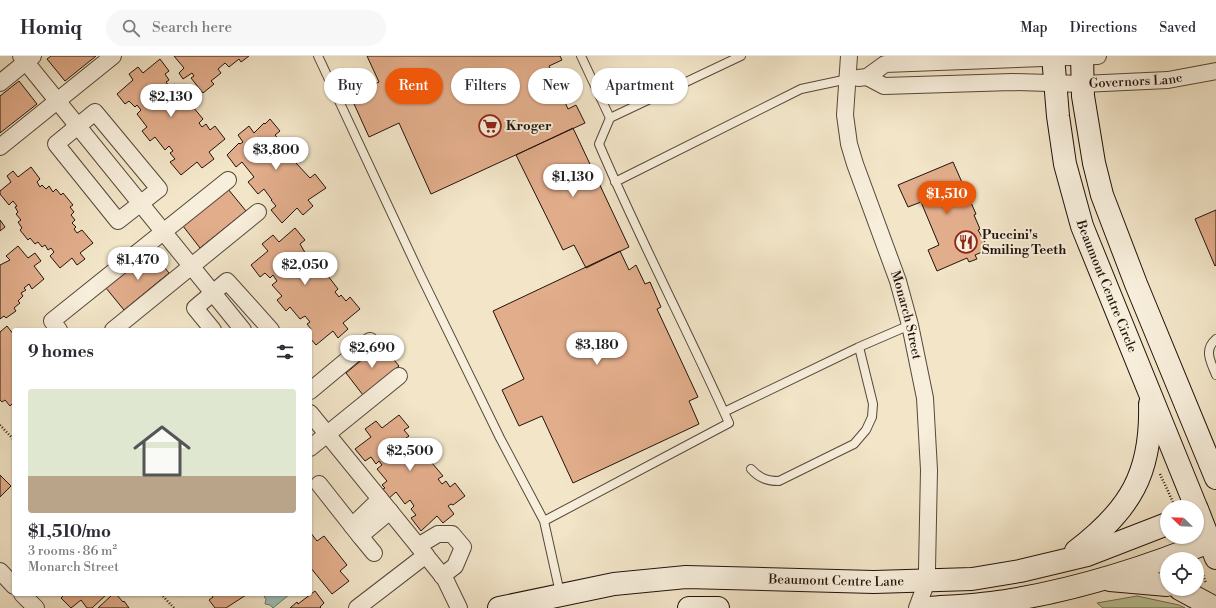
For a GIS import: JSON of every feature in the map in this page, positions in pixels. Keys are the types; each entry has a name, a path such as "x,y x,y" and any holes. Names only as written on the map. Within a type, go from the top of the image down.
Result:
{"street":[{"path":"0,147 113,56"},
{"name":"Monarch Street","path":"849,56 845,115 849,144 898,281 910,325 925,398 929,470 927,581 930,608"},
{"name":"Beaumont Centre Circle","path":"1053,57 1054,83 1065,164 1082,226 1195,500"},
{"path":"1088,57 1083,84 1083,96 1093,155 1102,195 1136,284 1216,478"},
{"name":"Governors Lane","path":"1088,57 948,59 885,64 867,77 884,86 1054,83 1083,84 1168,80 1216,71"},
{"path":"0,83 26,58 57,101 241,328"},
{"path":"848,78 867,77"},
{"path":"95,112 159,189 141,203 118,221 56,144 95,112"},
{"path":"57,328 52,321 162,231 228,180"},
{"path":"115,328 258,212"},
{"path":"211,328 195,308 212,292 227,281 269,328"},
{"path":"312,389 370,341"},
{"path":"312,446 399,376"},
{"path":"1064,560 1098,534 1115,516 1130,495 1140,475 1148,450 1150,394"},
{"path":"312,415 442,576 459,608"},
{"path":"319,484 374,553"},
{"path":"356,531 385,505"},
{"name":"Beaumont Centre Lane","path":"499,608 560,594 614,584 686,577 874,582 972,579 1020,571 1087,554 1160,527"},
{"name":"Beaumont Centre Circle","path":"1204,529 1210,550"},
{"path":"357,608 422,551 438,534 452,534 463,547 455,566 442,576"},
{"path":"930,608 1010,601 1210,550"},
{"path":"0,571 12,584"},
{"path":"1099,579 1160,584"},
{"path":"1193,596 1215,608"},
{"path":"689,608 718,608"}],"lane":[{"path":"318,56 422,279 500,438 544,521 560,594"},
{"path":"581,56 610,118"},
{"path":"544,521 728,423 615,182 599,144 610,118 740,56"},
{"path":"615,182 801,89 848,78"},
{"path":"724,412 859,347 910,325"},
{"path":"1216,339 1208,350 1208,357 1216,375"},
{"path":"750,468 757,476 769,480 779,480 854,444 866,430 872,417 873,404 859,347"}],"path":[{"path":"0,425 12,438"},
{"path":"1159,472 1172,500"},
{"path":"1206,585 1210,550"},
{"path":"163,596 174,608"}],"green space":[{"path":"1137,596 1179,605 1185,608 1103,608 1097,603"}],"water":[{"path":"288,596 273,608 270,605 265,604 266,599 264,597"}],"building":[{"path":"51,56 96,56 65,81 47,59"},
{"path":"174,56 249,56 241,62 239,59 229,67 225,63 218,69 221,73 211,81 214,84 203,93 191,78 194,76 192,73 183,79 179,73 184,68"},
{"name":"Kroger","path":"367,56 560,56 562,60 549,66 550,68 528,68 528,104 566,104 568,109 576,105 585,123 431,194 399,123 369,137 354,104 377,104 377,83 379,82 377,78 377,68 373,68"},
{"path":"160,59 169,71 165,74 169,80 166,82 170,87 175,84 185,96 189,92 198,103 193,107 203,119 199,123 202,127 206,124 210,130 215,126 225,139 209,152 214,159 202,168 197,162 181,175 170,162 175,159 170,153 173,151 169,146 165,150 155,137 150,141 142,131 147,127 137,114 141,110 137,105 135,107 129,101 125,104 117,94 133,80 129,74 138,67 143,73"},
{"path":"19,81 37,104 0,133 0,96"},
{"path":"270,119 280,131 275,135 288,150 292,146 302,158 296,163 310,178 315,174 326,188 308,200 313,206 303,215 297,208 282,223 271,210 276,206 264,189 258,194 248,182 254,177 242,162 236,167 227,155 239,143 240,144 243,142 238,135 249,126 254,133"},
{"path":"573,128 629,247 586,268 574,245 563,250 516,155"},
{"path":"953,162 976,214 974,215 980,229 978,230 989,249 975,255 977,259 969,262 967,258 937,271 928,250 939,245 921,202 908,207 898,185"},
{"path":"31,167 40,179 37,182 40,187 42,185 46,189 49,186 53,192 56,189 61,195 63,193 73,205 70,207 74,212 71,215 75,220 72,223 76,227 74,229 77,233 82,230 93,243 80,253 85,259 77,265 72,258 60,268 50,256 54,252 51,248 48,250 45,245 42,247 38,242 35,244 30,238 28,240 20,230 22,228 18,222 21,220 16,214 18,212 15,207 17,206 13,201 9,205 0,194 0,191 11,182 7,176 13,171 18,177"},
{"path":"228,189 246,211 200,248 183,226"},
{"path":"1216,210 1216,265 1215,266 1195,219"},
{"path":"0,220 5,227 0,231"},
{"path":"295,228 305,240 300,244 307,256 310,253 320,265 325,260 334,271 328,276 338,289 335,292 339,297 341,295 346,301 350,297 360,309 343,323 348,329 338,338 333,331 316,345 312,340 312,328 307,324 310,322 305,316 300,319 290,307 286,311 277,300 282,296 272,285 277,281 273,275 270,278 265,273 260,277 251,265 268,251 262,244 273,235 279,242"},
{"path":"18,246 28,258 35,253 41,261 34,266 44,279 32,289 29,284 24,288 26,290 21,293 23,296 18,301 20,303 14,308 16,311 6,318 4,316 0,319 0,265 10,260 6,256"},
{"path":"620,251 629,270 636,265 645,284 650,282 661,307 657,309 698,397 689,401 699,424 573,483 542,416 519,426 502,390 524,379 493,311"},
{"path":"152,252 169,273 124,310 106,288"},
{"path":"7,326 12,332 12,404 10,406 5,400 2,402 0,400 0,332"},
{"path":"381,344 399,366 363,395 346,373"},
{"path":"399,415 409,427 404,430 409,436 406,438 410,443 414,440 424,452 428,448 437,459 432,463 443,476 438,479 442,484 446,481 450,487 455,483 465,496 453,505 451,504 448,506 454,514 443,523 437,516 421,531 411,518 416,515 411,509 414,506 410,500 405,504 396,492 388,499 381,490 385,488 382,485 387,481 377,469 382,465 379,461 376,464 371,457 365,461 355,449 371,437 365,429 376,421 382,428"},
{"path":"0,475 11,486 0,497"},
{"path":"312,535 317,541 324,536 347,565 340,571 349,581 332,594 312,569"},
{"path":"315,591 324,603 320,607 321,608 290,608 297,602 298,604 308,596 312,596 312,593"},
{"path":"63,596 105,596 92,608 87,608 81,600 71,608 61,598"},
{"path":"111,596 118,596 129,608 98,608"},
{"path":"212,596 244,596 226,608 215,608 209,600"}],"place":[{"name":"Kroger","path":"490,126"},
{"name":"Puccini's Smiling Teeth","path":"966,242"}]}
